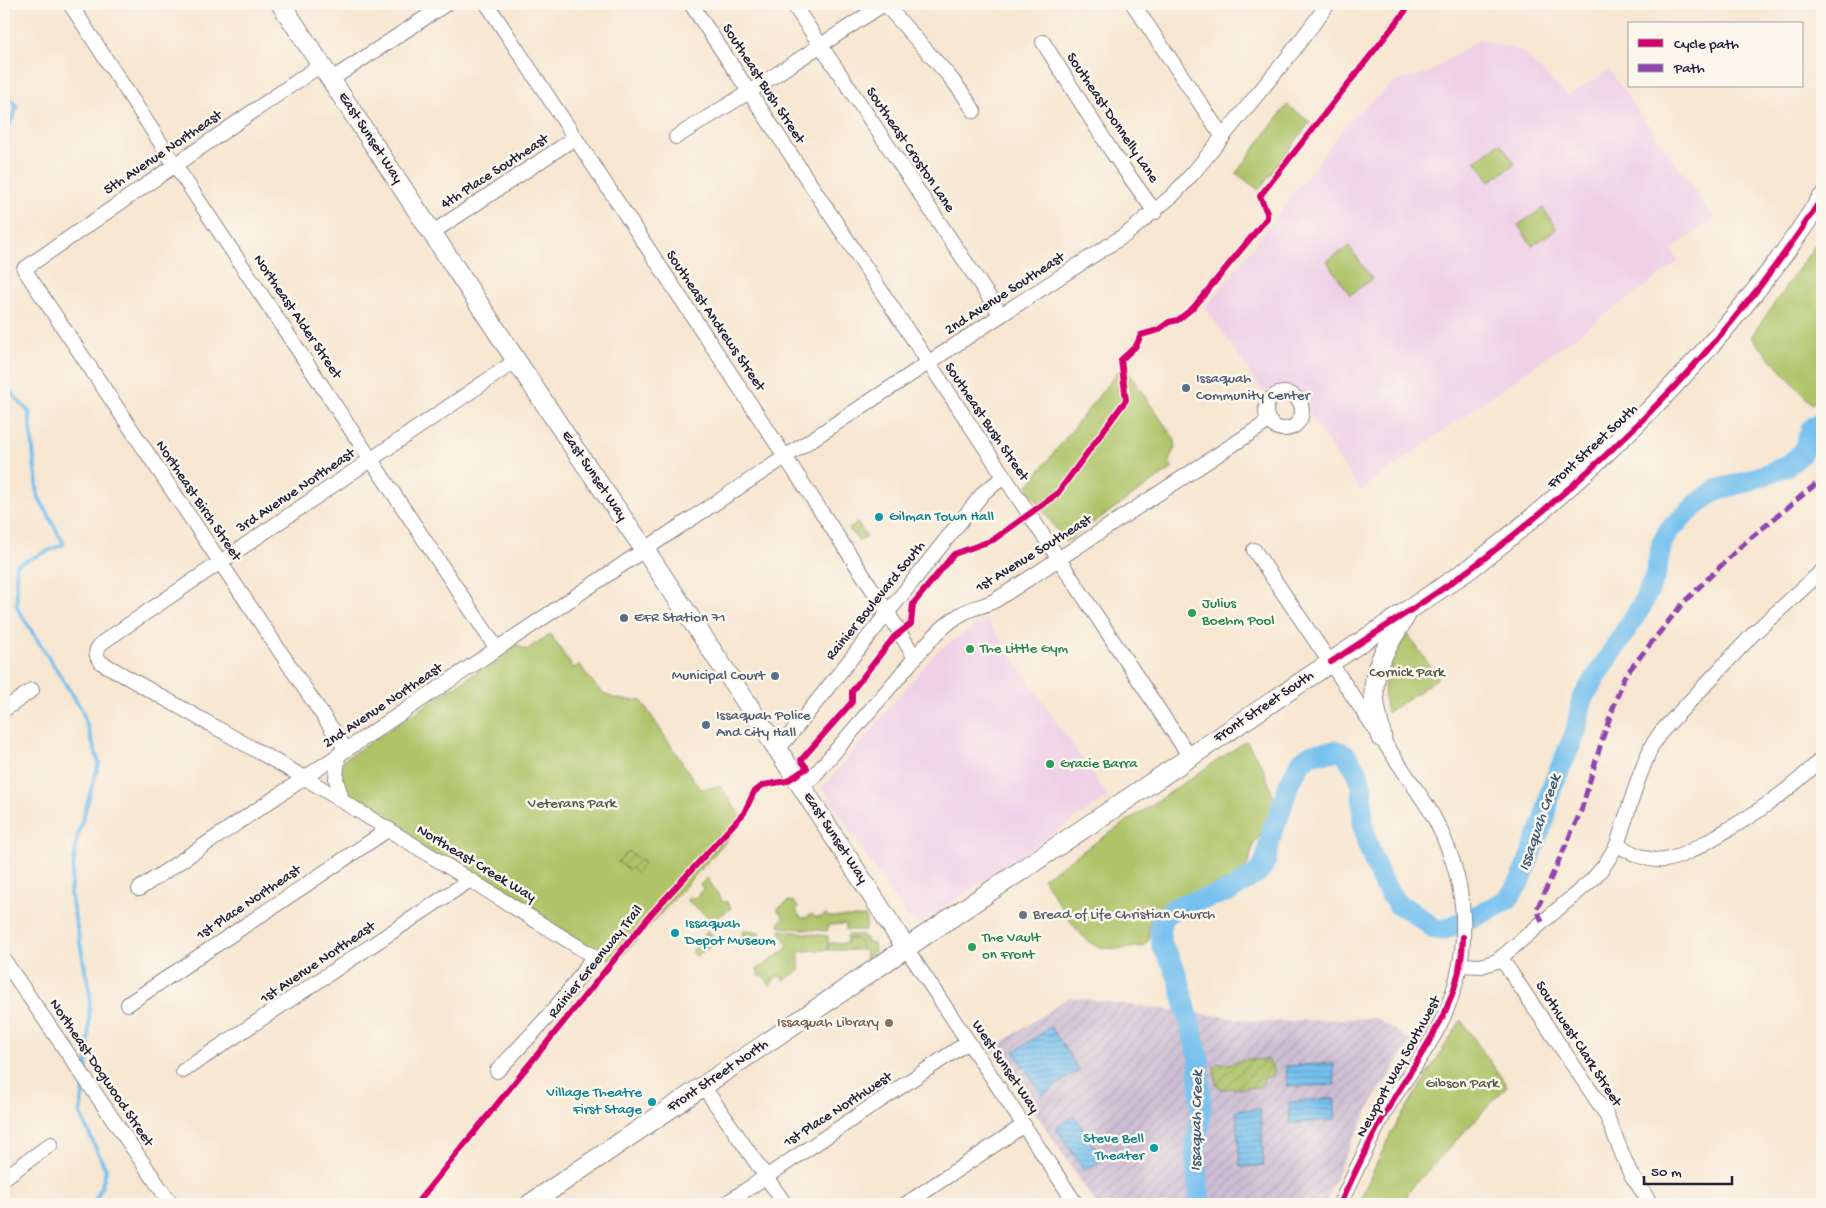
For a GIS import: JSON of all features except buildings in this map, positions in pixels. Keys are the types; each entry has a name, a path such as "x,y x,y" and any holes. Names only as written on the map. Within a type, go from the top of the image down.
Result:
{"main road":[{"name":"East Sunset Way","path":"281,4 574,448 645,550 778,750 906,948"},
{"name":"Front Street South","path":"906,948 1472,568 1500,546 1568,489 1665,396 1712,345 1781,259 1822,198"},
{"path":"1382,738 1374,697 1375,676 1383,656 1409,610"},
{"name":"Front Street North","path":"530,1204 906,948"}],"street":[{"name":"Northeast Alder Street","path":"70,4 175,165 498,648"},
{"name":"5th Avenue Northeast","path":"24,269 175,165 327,72 446,4"},
{"name":"Southeast Andrews Street","path":"486,4 888,613 915,658"},
{"name":"Southeast Bush Street","path":"691,4 1190,757"},
{"name":"Southeast Croston Lane","path":"793,4 1001,315"},
{"path":"676,137 884,4 949,76 974,111"},
{"path":"1133,4 1223,137"},
{"name":"2nd Avenue Southeast","path":"645,550 785,456 1104,249 1155,212 1173,195 1223,137 1328,4"},
{"name":"Southeast Donnelly Lane","path":"1043,42 1112,152 1155,212"},
{"name":"4th Place Southeast","path":"433,232 575,138"},
{"name":"Northeast Birch Street","path":"24,269 219,562 342,753"},
{"name":"3rd Avenue Northeast","path":"96,652 98,646 103,642 517,360"},
{"name":"1st Avenue Southeast","path":"801,786 813,777 915,658 957,616 968,609 990,604 1269,421"},
{"name":"Rainier Boulevard South","path":"778,750 984,492 1004,477"},
{"name":"2nd Avenue Northeast","path":"139,889 645,550"},
{"name":"Newport Way Southwest","path":"1254,550 1332,662 1432,813 1446,842 1456,871 1462,905 1463,937 1461,965 1452,995 1437,1029 1389,1106 1340,1204"},
{"path":"1461,965 1486,965 1501,958 1592,880 1604,866 1617,845 1638,780 1651,747 1661,732 1754,633 1822,572"},
{"name":"Northeast Creek Way","path":"96,652 97,658 102,663 342,800 593,956 571,990 497,1071"},
{"path":"4,710 32,690"},
{"path":"342,753 336,779 342,800"},
{"path":"1617,845 1652,860 1665,860 1680,855 1704,844 1782,795 1805,776 1822,758"},
{"name":"1st Place Northeast","path":"128,1004 389,830"},
{"name":"1st Avenue Northeast","path":"183,1072 470,880"},
{"name":"West Sunset Way","path":"906,948 1076,1204"},
{"name":"Southwest Clark Street","path":"1501,958 1606,1114 1630,1173 1651,1204"},
{"name":"Northeast Dogwood Street","path":"4,960 171,1204"},
{"name":"1st Place Northwest","path":"725,1204 968,1042"},
{"path":"703,1086 785,1204"},
{"path":"906,1204 1024,1125"},
{"path":"4,1178 51,1144"}],"shaded area":[{"path":"1479,40 1520,50 1568,96 1609,70 1715,219 1671,249 1679,262 1360,491 1310,415 1310,405 1302,394 1292,386 1281,386 1263,392 1206,308 1353,116 1395,82 1428,73"},
{"path":"986,618 1108,797 920,923 907,918 822,788 936,652"},
{"path":"1069,997 1265,1022 1376,1018 1411,1041 1371,1104 1341,1164 1325,1204 1096,1204 993,1049"}],"green space":[{"path":"1287,105 1310,122 1259,190 1236,173"},
{"path":"1500,143 1515,164 1490,181 1475,161"},
{"path":"1543,208 1557,229 1532,246 1518,225"},
{"path":"1822,235 1822,395 1812,404 1751,337"},
{"path":"1349,246 1372,279 1350,295 1327,261"},
{"path":"1123,365 1175,440 1175,447 1169,461 1173,468 1065,542 1027,487"},
{"path":"857,523 867,536 859,542 849,529"},
{"name":"Veterans Park","path":"550,634 573,668 580,665 604,693 619,699 641,700 697,785 702,789 720,786 744,821 616,963 407,838 344,793 341,767 345,759 517,645 526,650"},
{"name":"Cornick Park","path":"1408,634 1438,678 1387,713 1384,690 1387,670 1394,653"},
{"path":"1246,741 1263,767 1276,804 1253,845 1249,862 1239,876 1170,902 1156,912 1149,925 1149,939 1144,946 1103,948 1091,943 1071,922 1043,878"},
{"path":"628,851 644,863 636,873 631,868 629,870 618,862"},
{"path":"707,878 724,903 726,901 731,908 713,921 687,900 689,897 696,898 704,889 700,885"},
{"path":"789,901 794,902 798,907 796,910 800,917 805,918 812,914 814,917 822,917 826,914 828,917 866,917 866,930 846,930 846,924 828,925 827,931 780,927 779,922 784,918 777,909"},
{"path":"780,930 828,936 828,950 799,951 799,971 784,980 780,975 773,980 770,986 763,975 760,977 757,970 785,950 788,945"},
{"path":"708,931 718,941 696,956 692,951"},
{"path":"744,931 760,932 759,937 748,945 742,935"},
{"path":"847,935 862,935 862,938 866,938 866,942 874,943 875,951 865,960 866,951 862,950 862,947 854,938 847,939"},
{"path":"847,939 857,939 862,950 828,950 828,943 846,943"},
{"name":"Gibson Park","path":"1461,1020 1507,1086 1408,1192 1405,1204 1358,1204 1391,1133"},
{"path":"1246,1059 1268,1060 1274,1070 1271,1077 1264,1077 1263,1084 1259,1087 1221,1089 1216,1083 1214,1066 1217,1063 1225,1065"}],"water":[{"path":"1051,1027 1079,1070 1042,1095 1014,1052"},
{"path":"1333,1063 1335,1085 1287,1087 1286,1066"},
{"path":"1334,1098 1336,1119 1290,1124 1289,1102"},
{"path":"1260,1109 1264,1166 1240,1167 1236,1110"},
{"path":"1074,1116 1103,1159 1084,1171 1056,1128"}],"waterway":[{"path":"4,93 17,107 4,137"},
{"path":"4,385 29,412 38,496 64,544 16,565 17,608 82,710 99,763 77,838 70,893 90,993 86,1071"},
{"name":"Issaquah Creek","path":"1200,1204 1195,1153 1201,1109 1199,1059 1179,981 1172,963 1162,946 1160,926 1163,917 1176,907 1230,891 1261,870 1266,860 1272,831 1289,784 1301,762 1312,754 1337,751 1345,754 1357,771 1362,786 1363,825 1368,845 1381,880 1397,904 1410,910 1435,929 1443,930 1493,908 1508,899 1521,880 1545,818 1551,789 1576,732 1582,699 1642,605 1655,576 1662,543 1669,530 1697,504 1716,490 1746,482 1787,466 1800,455 1806,445 1811,429 1822,421"},
{"path":"84,1086 80,1114 106,1170 101,1189 93,1204"}],"marked path":[{"path":"1542,922 1537,909 1581,811 1602,740 1624,677 1683,603 1741,546 1822,479"}],"cycle path":[{"name":"Rainier Greenway Trail","path":"416,1204 652,913 744,813 754,792 763,785 787,781 807,768 801,760 852,702 852,691 894,637 911,624 913,604 954,554 993,540 1057,494 1126,400 1121,360 1136,346 1141,335 1158,330 1169,322 1178,320 1194,307 1267,218 1267,213 1260,196 1411,4"},
{"path":"1331,662 1438,592 1480,562 1591,469 1676,385 1715,341 1789,247 1822,198"},
{"path":"1340,1204 1383,1117 1427,1045 1448,1005 1456,984 1461,961 1463,937"}],"place":[{"name":"Issaquah Community Center","path":"1186,388"},
{"name":"Gilman Town Hall","path":"879,517"},
{"name":"Julius Boehm Pool","path":"1192,613"},
{"name":"EFR Station 71","path":"624,618"},
{"name":"The Little Gym","path":"970,649"},
{"name":"Municipal Court","path":"775,676"},
{"name":"Issaquah Police And City Hall","path":"706,725"},
{"name":"Gracie Barra","path":"1050,764"},
{"name":"Bread of Life Christian Church","path":"1023,915"},
{"name":"Issaquah Depot Museum","path":"675,933"},
{"name":"The Vault on Front","path":"972,947"},
{"name":"Issaquah Library","path":"889,1023"},
{"name":"Village Theatre First Stage","path":"652,1102"},
{"name":"Steve Bell Theater","path":"1154,1148"}]}
